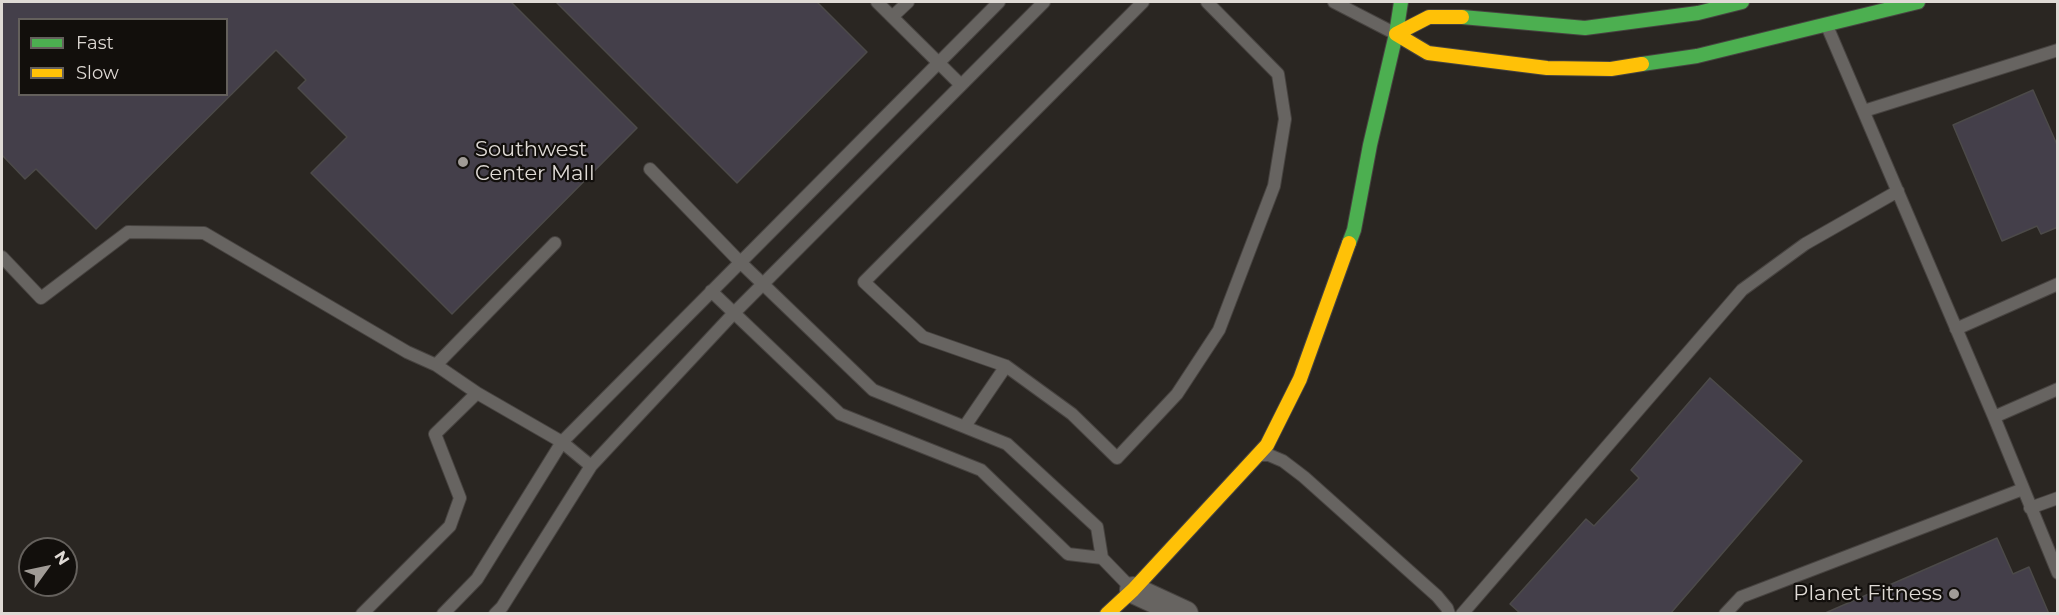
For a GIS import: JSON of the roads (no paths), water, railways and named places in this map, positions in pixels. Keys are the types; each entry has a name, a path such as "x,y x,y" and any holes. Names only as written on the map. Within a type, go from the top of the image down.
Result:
{"street":[{"path":"1107,614 1133,590 1267,445 1300,379 1354,230 1401,2"},
{"path":"1396,34 1429,17 1446,16 1585,28 1698,13 1742,2"},
{"path":"1396,34 1411,45 1428,52 1547,68 1611,69 1697,56 1918,2"},
{"path":"1133,590 1144,614"},
{"path":"1133,590 1185,614"}],"lane":[{"path":"877,2 961,85"},
{"path":"892,16 908,2"},
{"path":"443,614 477,579 562,442 999,2"},
{"path":"495,614 502,607 591,466 733,314 1044,2"},
{"path":"1143,2 864,282 923,337 1006,366 1072,414 1117,458 1177,394 1220,330 1274,186 1285,119 1278,74 1207,2"},
{"path":"1334,2 1396,34"},
{"path":"1827,25 2058,573"},
{"path":"1864,111 2058,50"},
{"path":"650,169 740,262 873,390 1007,444 1097,526 1102,558 1133,590"},
{"path":"1462,614 1742,290 1805,244 1898,191"},
{"path":"2,257 41,298 129,232 204,233 407,352 436,365 477,393 562,442 591,466"},
{"path":"436,365 555,243"},
{"path":"1956,329 2058,284"},
{"path":"711,291 840,414 981,470 1068,554 1102,558"},
{"path":"965,426 1006,366"},
{"path":"1994,417 2058,389"},
{"path":"362,614 450,526 460,498 435,434 477,393"},
{"path":"1257,455 1269,455 1283,460 1304,477 1437,596 1448,608 1449,614"},
{"path":"1725,614 1741,597 2023,489"},
{"path":"2030,508 2058,498"}],"place":[{"name":"Southwest Center Mall","path":"463,162"},
{"name":"Planet Fitness","path":"1954,594"}]}
